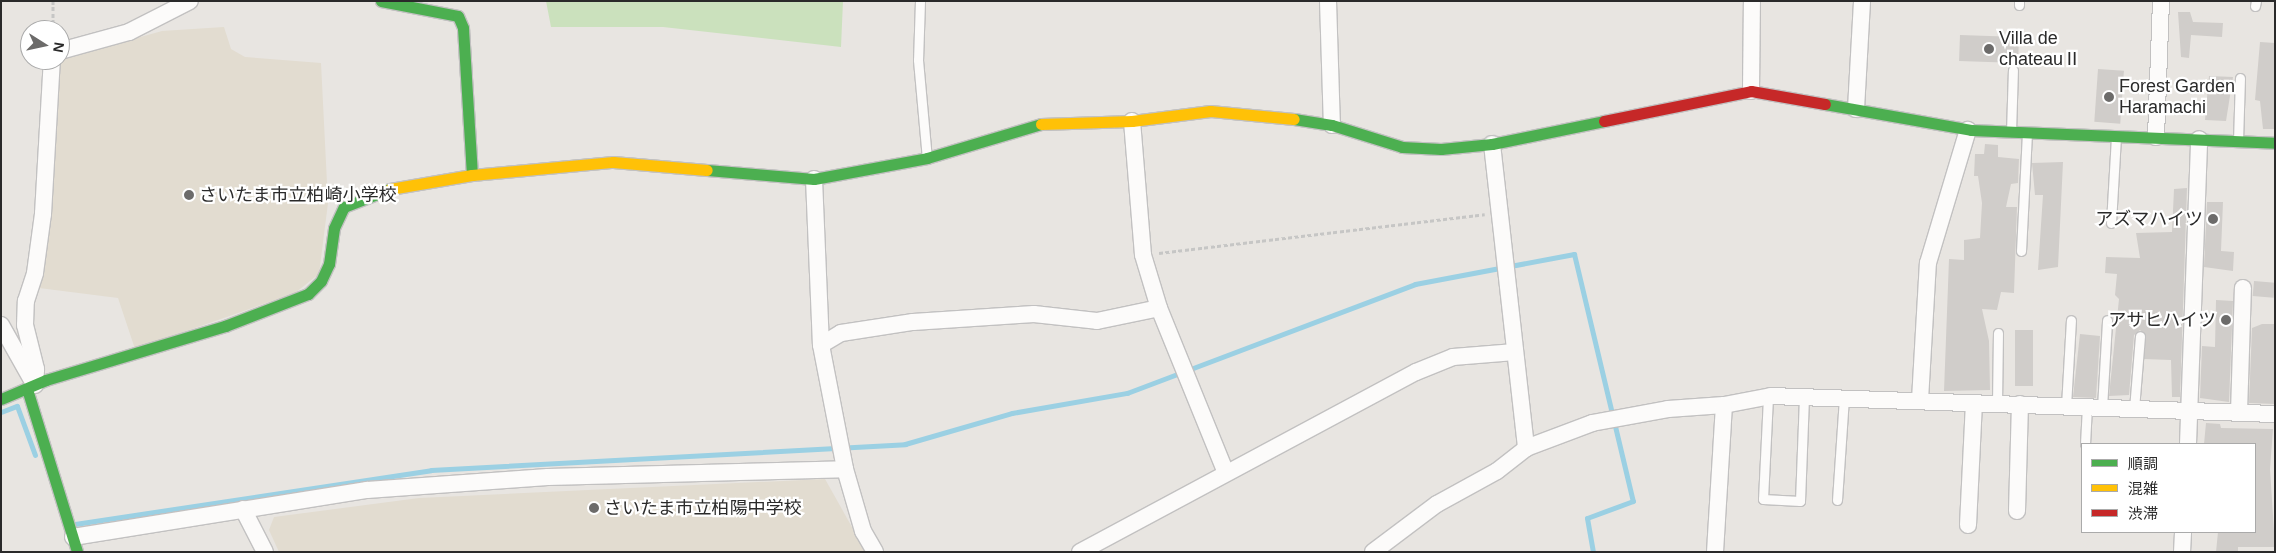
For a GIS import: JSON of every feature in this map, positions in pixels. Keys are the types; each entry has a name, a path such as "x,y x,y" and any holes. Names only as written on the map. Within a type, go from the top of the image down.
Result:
{"street":[{"path":"70,47 129,32 190,1"},
{"path":"381,1 458,16 463,28 472,175"},
{"path":"1328,1 1332,125"},
{"path":"1751,92 1752,1"},
{"path":"1856,109 1862,1"},
{"path":"2156,137 2161,1"},
{"path":"31,387 36,369 25,325 26,301 35,273 43,214 51,70"},
{"path":"1,399 31,387 225,326 308,294 321,281 329,264 334,228 344,207 379,191 472,175 613,162 693,168 756,177 814,178 927,158 1034,124 1132,121 1219,111 1254,112 1332,125 1402,146 1441,149 1492,144 1751,92 1968,130 2275,142"},
{"path":"1132,121 1144,255 1159,308 1226,473"},
{"path":"1920,400 1928,263 1968,130"},
{"path":"2188,443 2198,139"},
{"path":"1492,144 1526,448"},
{"path":"814,178 821,345 845,470 863,531 875,552"},
{"path":"2239,413 2243,288"},
{"path":"821,345 840,333 912,322 1034,314 1097,321 1159,308"},
{"path":"1,325 31,387 75,544 243,509 367,490 548,477 845,470"},
{"path":"1080,552 1416,372 1453,357 1515,352"},
{"path":"1372,552 1437,504 1497,471 1526,448 1592,423 1668,409 1724,405 1768,396 2275,414"},
{"path":"1968,525 1974,402"},
{"path":"2017,511 2020,404"},
{"path":"1715,552 1724,405"},
{"path":"243,509 264,552"},
{"path":"2182,552 2183,533"}],"lane":[{"path":"920,1 918,60 927,158"},
{"path":"2010,132 2013,70"},
{"path":"2238,141 2240,78"},
{"path":"2021,250 2027,132"},
{"path":"2111,223 2116,136"},
{"path":"2066,406 2071,320"},
{"path":"2085,443 2094,407 2107,320"},
{"path":"1997,404 1998,333"},
{"path":"2134,409 2140,336"},
{"path":"1768,396 1763,500 1800,501 1804,397"},
{"path":"1837,500 1844,398"}],"path":[{"path":"53,1 53,20"},
{"path":"1144,255 1499,213"}],"shaded area":[{"name":"さいたま市立柏崎小学校","path":"224,27 231,49 245,57 321,63 328,203 319,274 295,293 135,349 118,298 39,288 58,70 70,70 70,57 162,31"},
{"name":"さいたま市立柏陽中学校","path":"825,479 866,552 279,552 269,530 274,517 419,498"}],"green space":[{"path":"546,1 843,1 841,47 663,27 551,27"}],"building":[{"path":"2178,12 2190,12 2193,22 2223,23 2222,37 2191,35 2189,58 2181,57"},
{"name":"Villa de chateauⅡ","path":"1960,35 2019,37 2018,63 1959,61"},
{"path":"2260,42 2275,43 2275,129 2263,129 2260,101 2255,100"},
{"name":"Forest Garden Haramachi","path":"2098,69 2124,71 2120,124 2094,122"},
{"path":"2209,76 2233,77 2226,121 2205,120"},
{"path":"1985,144 1998,145 1998,157 2019,159 2018,183 2011,184 2006,207 2017,207 2014,293 2001,292 1997,310 1982,309 1989,341 1990,390 1944,391 1949,259 1964,260 1964,240 1980,238 1982,203 1978,176 1974,176 1975,154 1984,154"},
{"path":"2063,162 2058,267 2038,270 2043,195 2035,195 2032,163"},
{"path":"2187,188 2180,397 2172,397 2171,360 2144,359 2146,336 2140,330 2134,335 2129,395 2109,396 2119,299 2115,295 2117,274 2105,273 2106,257 2140,258 2136,233 2172,232 2174,189"},
{"path":"2207,202 2223,202 2221,251 2234,252 2233,271 2204,267"},
{"path":"2254,281 2275,283 2274,298 2253,296"},
{"path":"2216,300 2233,301 2229,402 2200,398 2202,346 2215,347"},
{"path":"2262,324 2275,324 2275,404 2249,403 2252,328"},
{"path":"2015,330 2033,330 2033,386 2015,386"},
{"path":"2080,334 2100,336 2096,398 2073,397"},
{"path":"2206,423 2220,424 2221,428 2273,429 2270,469 2275,547 2238,547 2238,552 2216,552 2218,533 2256,533 2256,443 2204,443"}],"waterway":[{"path":"75,524 431,470 905,444 1012,413 1127,393 1415,284 1574,254 1633,501 1587,518 1593,552"},
{"path":"1,412 17,406 35,455"}],"traffic: fast":[{"path":"381,1 458,16 463,28 472,175"},
{"path":"1825,104 1971,130 2275,143"},
{"path":"1294,119 1332,125 1402,147 1441,149 1492,144 1604,121"},
{"path":"707,170 814,179 927,158 1041,124"},
{"path":"1,399 46,380 225,326 308,294 321,281 329,264 334,228 344,207 390,189"},
{"path":"27,389 77,552"}],"traffic: slow":[{"path":"1041,124 1132,121 1210,111 1294,119"},
{"path":"390,189 472,175 613,162 707,170"}],"traffic: jam":[{"path":"1604,121 1751,91 1825,104"}],"place":[{"name":"Villa de chateauⅡ","path":"1989,49"},
{"name":"Forest Garden Haramachi","path":"2109,97"},
{"name":"さいたま市立柏崎小学校","path":"189,195"},
{"name":"アズマハイツ","path":"2213,219"},
{"name":"アサヒハイツ","path":"2226,320"},
{"name":"さいたま市立柏陽中学校","path":"594,508"}]}
